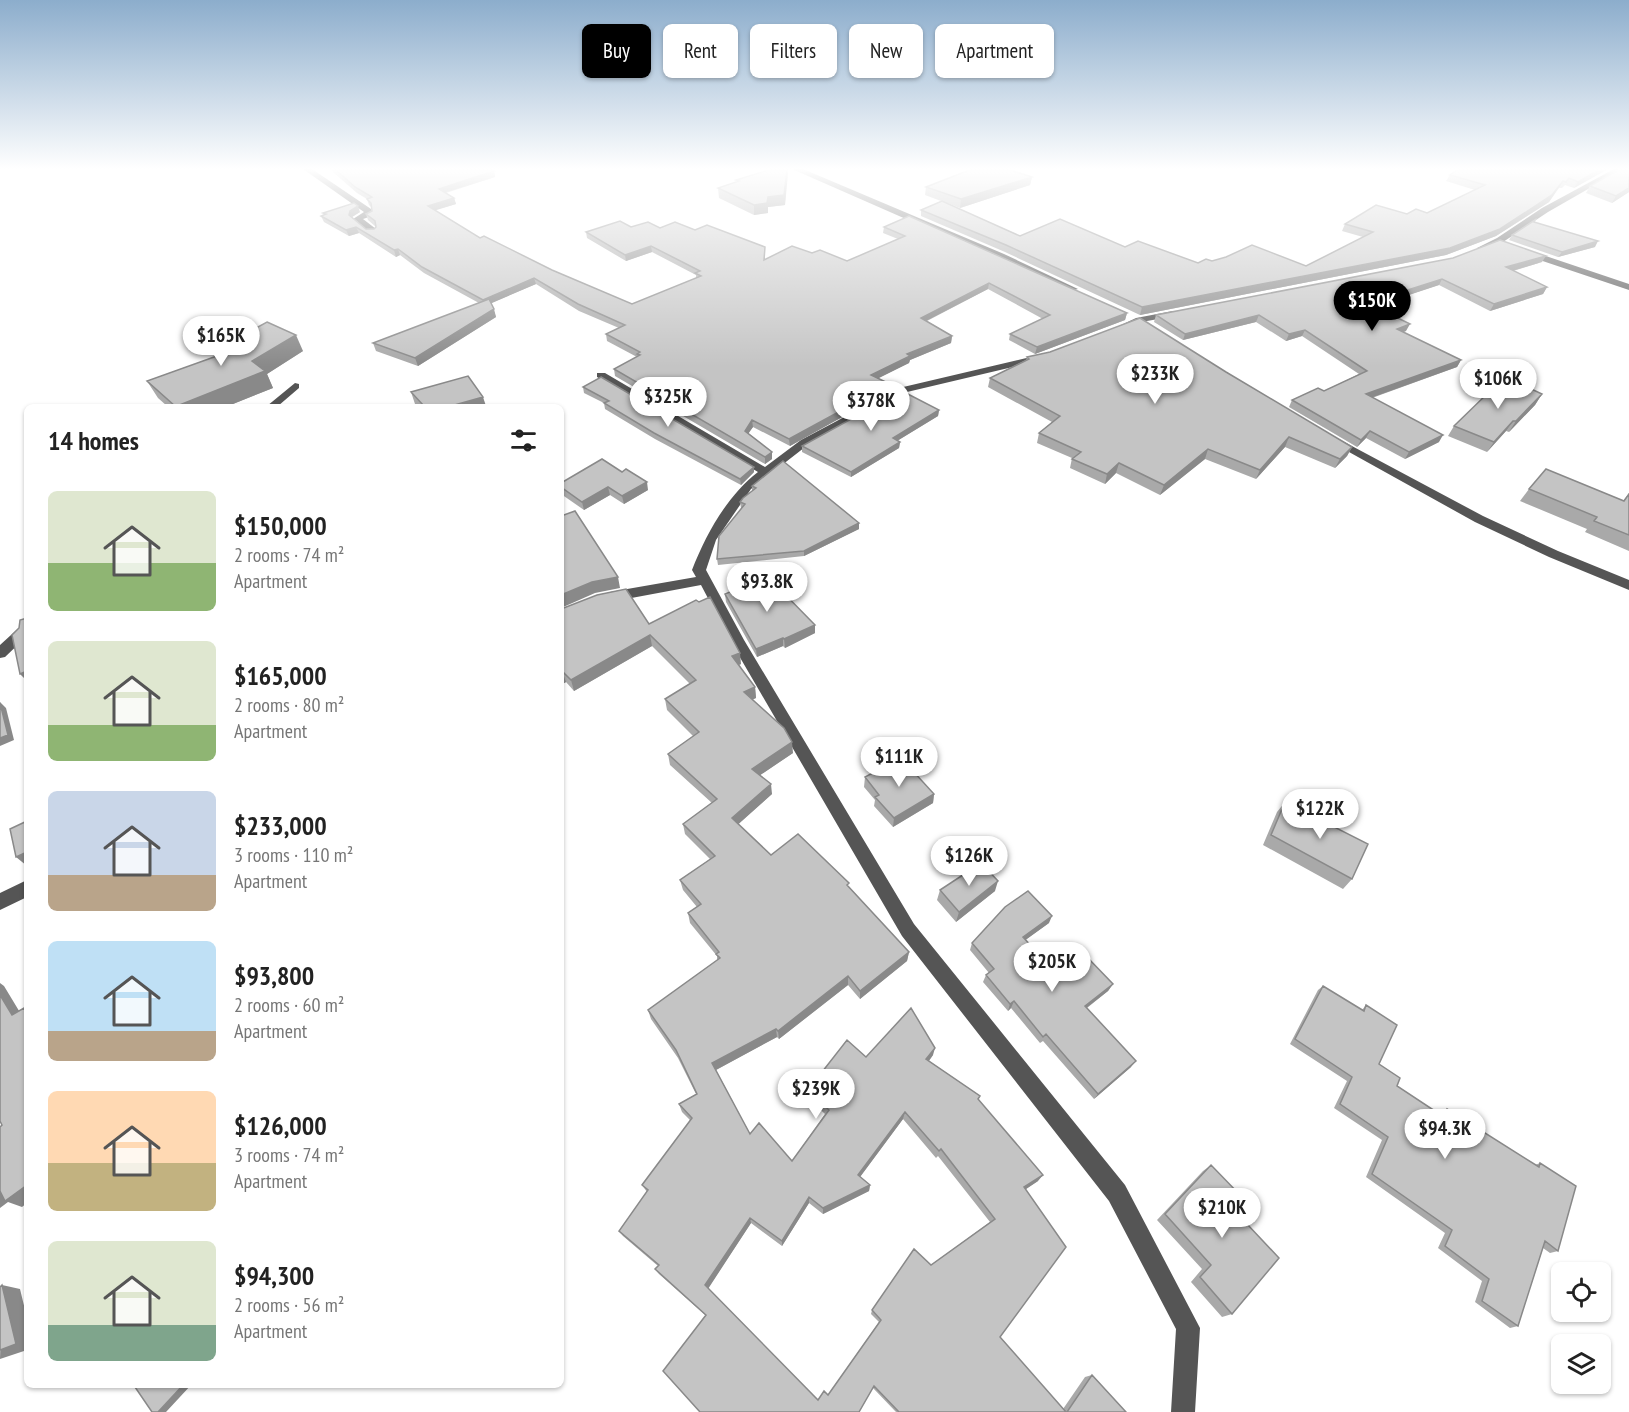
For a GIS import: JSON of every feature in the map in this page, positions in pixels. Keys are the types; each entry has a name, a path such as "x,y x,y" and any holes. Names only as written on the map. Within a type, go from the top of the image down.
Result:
{"street":[{"path":"950,235 1081,293"},
{"path":"1468,252 1503,244 1514,235"},
{"path":"1520,250 1629,287"},
{"path":"1120,311 1158,332"},
{"path":"1107,333 1139,320 1185,311"},
{"path":"1054,353 903,390 805,442 747,486 710,540 699,570 738,642 908,930 1117,1193 1188,1328 1184,1411"},
{"path":"601,375 766,472"},
{"path":"274,404 295,386"},
{"path":"1323,433 1394,475 1486,523 1595,573 1629,585"},
{"path":"596,600 705,580"},
{"path":"0,653 24,631"},
{"path":"0,902 24,890"}],"building":[{"path":"369,235 475,235 480,238 484,236 552,270 632,304 701,276 695,273 700,271 651,246 625,255 591,235 733,235 765,247 764,260 792,246 812,253 820,250 847,261 905,236 902,235 951,235 1127,313 1037,347 1010,334 1050,315 989,283 921,318 952,336 907,354 910,356 871,375 890,384 789,439 752,420 745,431 772,452 765,457 614,369 640,355 637,354 640,352 606,334 625,325 578,304 534,278 483,300 422,267 398,249 394,250"},
{"path":"981,235 1097,235 1125,247 1138,241 1198,263 1206,259 1212,261 1226,257 1252,245 1306,266 1367,235 1484,235 1450,248 1142,307"},
{"path":"1512,235 1577,235 1598,241 1562,252"},
{"path":"1500,240 1546,256 1506,267 1547,287 1494,304 1442,279 1367,303 1410,324 1397,329 1461,360 1366,394 1443,435 1409,452 1370,431 1361,440 1292,400 1318,388 1324,391 1367,371 1305,330 1289,334 1259,315 1185,334 1156,315 1453,258"},
{"path":"489,299 494,309 415,358 373,343"},
{"path":"1140,318 1352,447 1340,459 1289,437 1260,470 1208,449 1164,485 1119,463 1107,474 1072,459 1081,452 1039,433 1060,416 990,378 1029,359 1027,357 1050,352"},
{"path":"267,322 296,335 252,361 265,371 182,404 173,404 147,381 242,347 232,341"},
{"path":"468,376 483,397 458,404 422,404 411,392"},
{"path":"601,377 754,467 740,479 654,433 604,403 609,401 583,387"},
{"path":"1509,381 1514,381 1542,394 1494,442 1454,426 1490,391"},
{"path":"902,391 939,410 893,438 900,442 851,472 802,446"},
{"path":"602,459 622,472 626,469 647,482 622,496 608,487 582,502 564,489 564,481"},
{"path":"783,461 859,523 804,551 717,559 719,536 745,504 740,502 756,488 752,486"},
{"path":"1546,469 1624,501 1629,494 1629,535 1594,521 1597,517 1529,489"},
{"path":"575,511 618,577 592,582 564,594 564,515"},
{"path":"767,576 815,625 756,649 725,594"},
{"path":"626,589 649,624 696,600 699,602 710,597 740,653 732,656 755,687 744,692 784,728 792,742 752,769 771,784 732,818 771,855 798,834 849,883 847,885 909,952 860,991 848,976 778,1031 776,1029 712,1063 750,1134 759,1123 792,1161 829,1110 808,1090 847,1040 866,1057 911,1008 935,1048 926,1059 980,1096 978,1099 1043,1175 1024,1187 1066,1247 1000,1337 1066,1412 899,1412 874,1386 859,1412 700,1412 663,1371 706,1315 655,1269 659,1265 619,1231 648,1190 642,1185 692,1118 679,1104 697,1094 676,1050 648,1010 720,958 716,954 719,952 688,913 701,904 680,880 715,856 683,824 717,799 668,754 699,732 665,699 696,680 650,635 571,680 564,673 564,608 597,595","holes":["905,1112 939,1151 941,1149 995,1219 931,1265 914,1249 872,1310 881,1320 828,1395 824,1391 818,1400 705,1285 750,1218 782,1241 809,1197 823,1208 870,1185 858,1175"]},
{"path":"24,619 24,672 20,674 12,635 19,628 20,620"},
{"path":"0,703 8,735 0,738"},
{"path":"901,758 934,794 894,818 875,797 879,795 865,777"},
{"path":"1285,802 1368,844 1352,879 1271,835"},
{"path":"24,822 24,853 16,857 10,829"},
{"path":"981,863 998,881 959,912 940,890"},
{"path":"1028,891 1052,916 1023,937 1059,976 1086,956 1113,984 1085,1006 1136,1061 1098,1094 1046,1034 1043,1037 1014,1001 1010,1004 986,975 994,969 972,943 1005,907"},
{"path":"1323,986 1364,1011 1366,1005 1397,1025 1379,1064 1400,1078 1397,1086 1444,1117 1447,1109 1539,1167 1540,1163 1576,1186 1558,1251 1545,1241 1518,1326 1482,1301 1489,1279 1445,1246 1452,1230 1372,1174 1388,1137 1340,1104 1352,1077 1295,1039"},
{"path":"0,995 12,1015 24,1008 24,1187 5,1201 0,1191 0,1127 2,1125 0,1121"},
{"path":"1211,1165 1242,1197 1232,1208 1279,1258 1232,1314 1200,1277 1211,1265 1165,1214"},
{"path":"2,1285 16,1344 0,1350 0,1287"},
{"path":"1092,1375 1126,1412 1067,1412"},
{"path":"136,1388 180,1388 158,1412 152,1412"}]}
